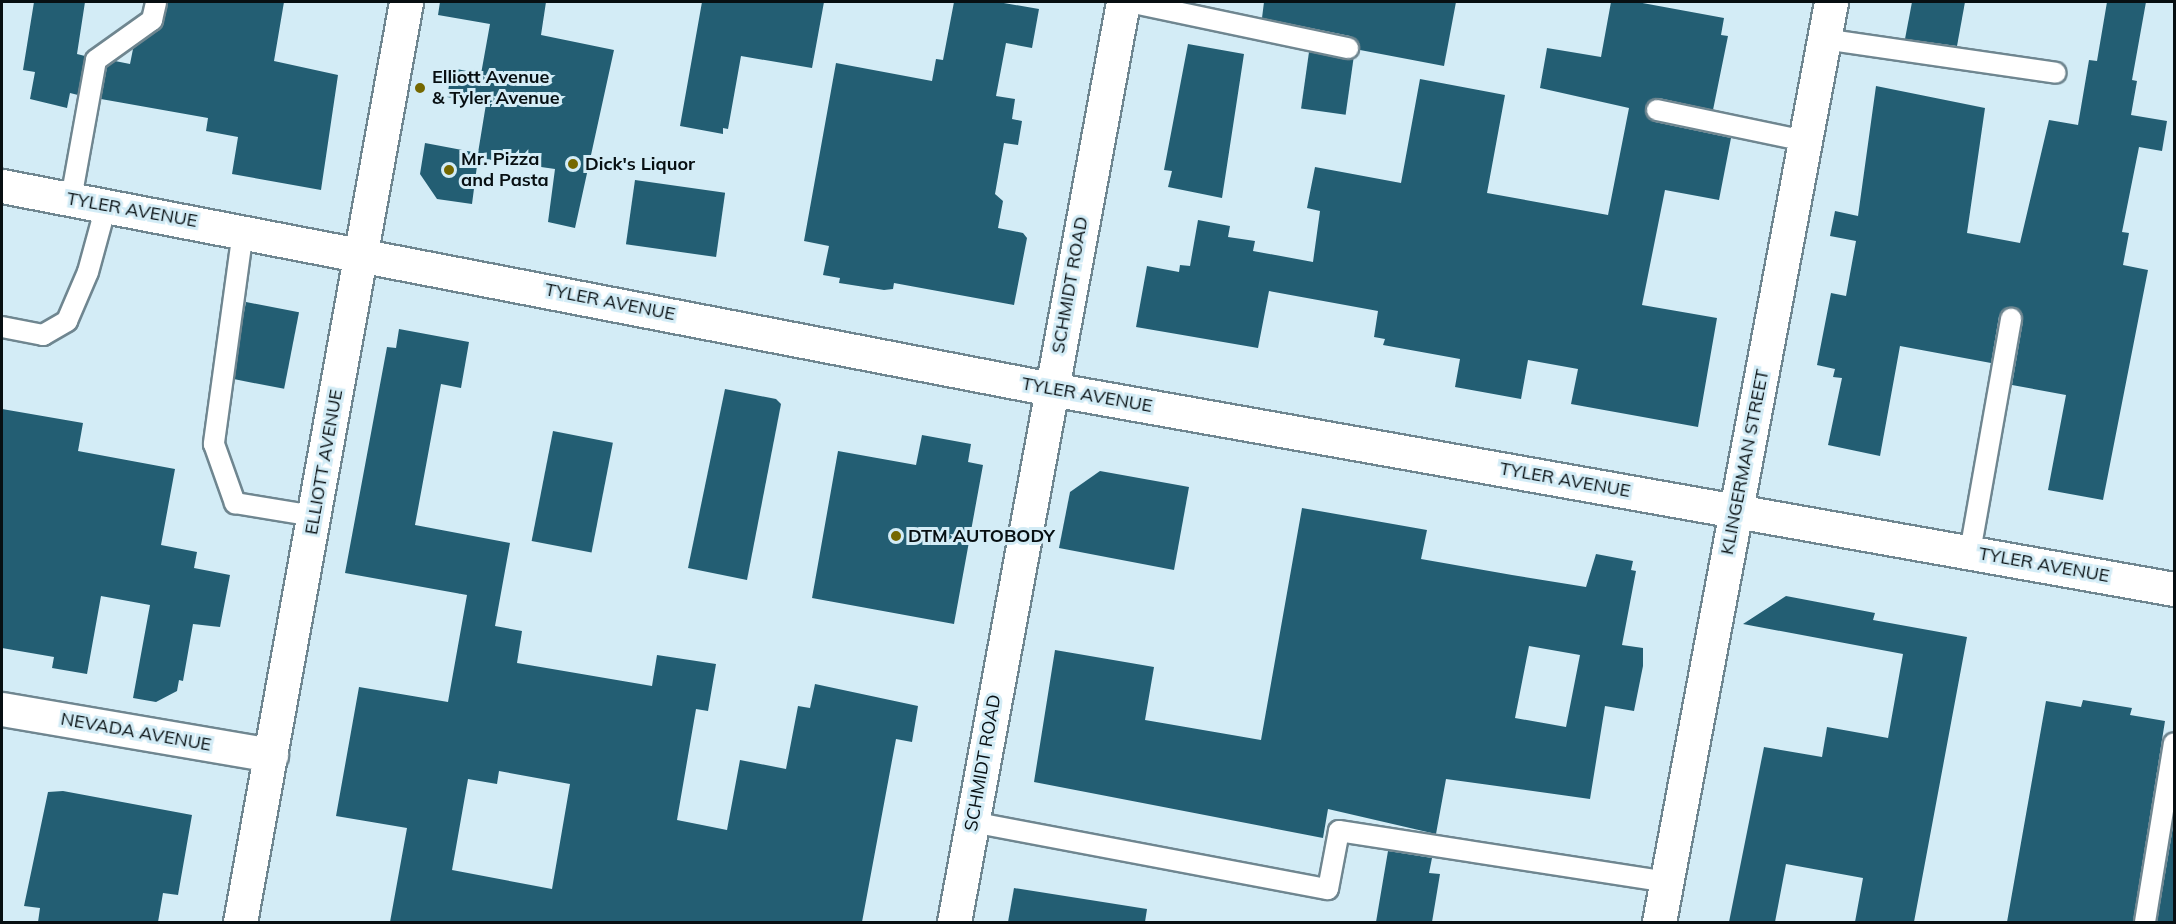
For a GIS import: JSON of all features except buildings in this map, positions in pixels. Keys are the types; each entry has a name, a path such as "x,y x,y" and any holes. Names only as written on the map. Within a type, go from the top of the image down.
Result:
{"street":[{"name":"ELLIOTT AVENUE","path":"240,922 406,2"},
{"name":"SCHMIDT ROAD","path":"954,922 1123,2"},
{"name":"KLINGERMAN STREET","path":"1659,922 1831,2"},
{"name":"TYLER AVENUE","path":"2,186 362,253 1051,389 2175,589"},
{"name":"NEVADA AVENUE","path":"2,709 271,755"}],"lane":[{"path":"70,199 96,60 153,20 156,2"},
{"path":"1129,2 1348,48"},
{"path":"1824,39 2056,73"},
{"path":"1657,110 1805,141"},
{"path":"2,327 43,335 67,321 88,272 106,206"},
{"path":"243,231 214,444 235,502 314,516"},
{"path":"1970,552 2011,320"},
{"path":"2145,922 2175,743"},
{"path":"972,822 1329,889 1339,831 1667,882"}],"place":[{"name":"Elliott Avenue & Tyler Avenue","path":"420,88"},
{"name":"Dick's Liquor","path":"573,164"},
{"name":"Mr. Pizza and Pasta","path":"449,170"},
{"name":"DTM AUTOBODY","path":"896,536"}]}
